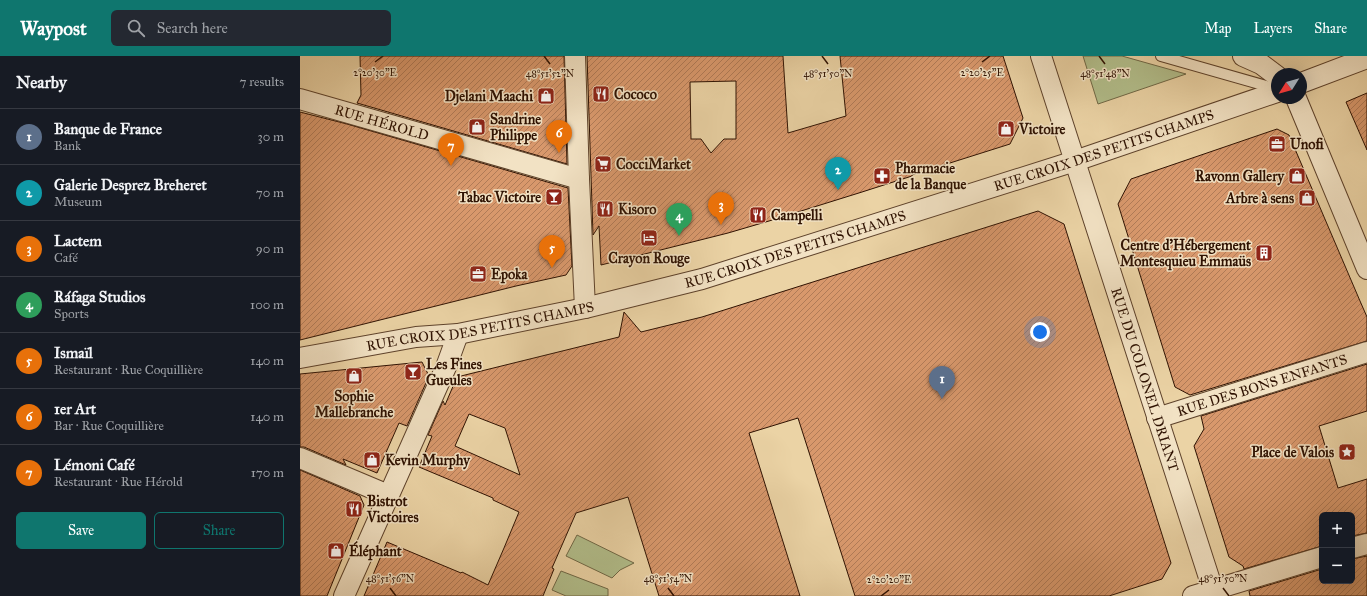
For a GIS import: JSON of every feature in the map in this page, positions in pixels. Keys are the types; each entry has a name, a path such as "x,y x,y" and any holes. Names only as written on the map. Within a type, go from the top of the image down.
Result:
{"street":[{"path":"575,56 578,179 585,308"},
{"name":"RUE DU COLONEL DRIANT","path":"1041,56 1213,590"},
{"path":"1243,56 1262,64 1271,71"},
{"path":"1307,81 1367,58"},
{"name":"RUE CROIX DES PETITS CHAMPS","path":"300,358 416,337 458,334 585,308 702,279 1074,161 1271,92"},
{"name":"RUE HÉROLD","path":"300,99 578,179"},
{"path":"1298,104 1367,269"},
{"path":"344,596 446,367 458,334"},
{"name":"RUE DES BONS ENFANTS","path":"1157,418 1367,352"},
{"path":"300,458 388,495"},
{"path":"1355,547 1367,544"},
{"path":"1193,596 1319,558"}],"lane":[{"path":"1160,56 1271,88"}],"green space":[{"path":"1083,56 1122,56 1186,74 1098,104"},
{"path":"577,535 634,563 620,570 612,578 566,556"},
{"path":"561,571 608,589 608,596 566,596 552,590"}],"building":[{"path":"360,56 564,56 567,164 357,103 361,95"},
{"path":"587,56 783,56 788,133 846,116 840,56 1003,56 1023,118 1010,144 769,221 728,233 601,265 599,226 593,235","holes":["736,81 736,139 724,139 711,153 701,139 691,139 690,82"]},
{"path":"1367,93 1367,150 1346,102"},
{"path":"300,112 347,124 568,188 572,266 566,275 300,340"},
{"path":"1277,129 1289,135 1367,317 1367,341 1190,395 1175,387 1118,204 1131,179"},
{"path":"1038,211 1064,224 1171,563 1162,579 1109,596 855,596 798,418 749,433 800,596 659,596 628,497 576,513 552,568 554,569 543,596 364,596 387,542 461,573 462,572 488,585 504,548 519,512 493,500 493,498 419,467 432,436 428,435 443,401 445,405 457,377 619,337 624,312 641,332 702,317","holes":["469,414 505,428 520,475 455,446"]},
{"path":"422,362 429,376 407,426 399,423 377,473 343,459 346,465 304,447 300,447 300,374"},
{"path":"1367,364 1367,411 1319,426 1338,488 1367,479 1367,533 1355,535 1355,512 1319,512 1319,547 1244,569 1243,566 1229,557 1194,446 1204,429 1201,416"},
{"path":"300,470 360,496 364,505 327,596 300,596"},
{"path":"1367,556 1367,596 1250,596 1249,591 1319,570 1319,584 1355,584 1355,558"}],"place":[{"name":"Cococo","path":"601,94"},
{"name":"Djelani Maachi","path":"546,96"},
{"name":"Sandrine Philippe","path":"477,127"},
{"name":"Victoire","path":"1006,129"},
{"name":"Unofi","path":"1277,144"},
{"name":"1er Art","path":"559,153"},
{"name":"CocciMarket","path":"603,164"},
{"name":"Lémoni Café","path":"451,166"},
{"name":"Pharmacie de la Banque","path":"882,176"},
{"name":"Ravonn Gallery","path":"1297,176"},
{"name":"Galerie Desprez Breheret","path":"838,190"},
{"name":"Tabac Victoire","path":"554,197"},
{"name":"Arbre à sens","path":"1307,198"},
{"name":"Kisoro","path":"605,209"},
{"name":"Campelli","path":"758,215"},
{"name":"Lactem","path":"721,225"},
{"name":"Ráfaga Studios","path":"679,236"},
{"name":"Crayon Rouge","path":"649,238"},
{"name":"Centre d’Hébergement Montesquieu Emmaüs","path":"1264,253"},
{"name":"Ismaïl","path":"552,268"},
{"name":"Epoka","path":"478,274"},
{"name":"Les Fines Gueules","path":"413,372"},
{"name":"Sophie Mallebranche","path":"354,376"},
{"name":"Banque de France","path":"942,399"},
{"name":"Place de Valois","path":"1347,452"},
{"name":"Kevin Murphy","path":"372,460"},
{"name":"Bistrot Victoires","path":"354,509"},
{"name":"Éléphant","path":"336,551"}]}
